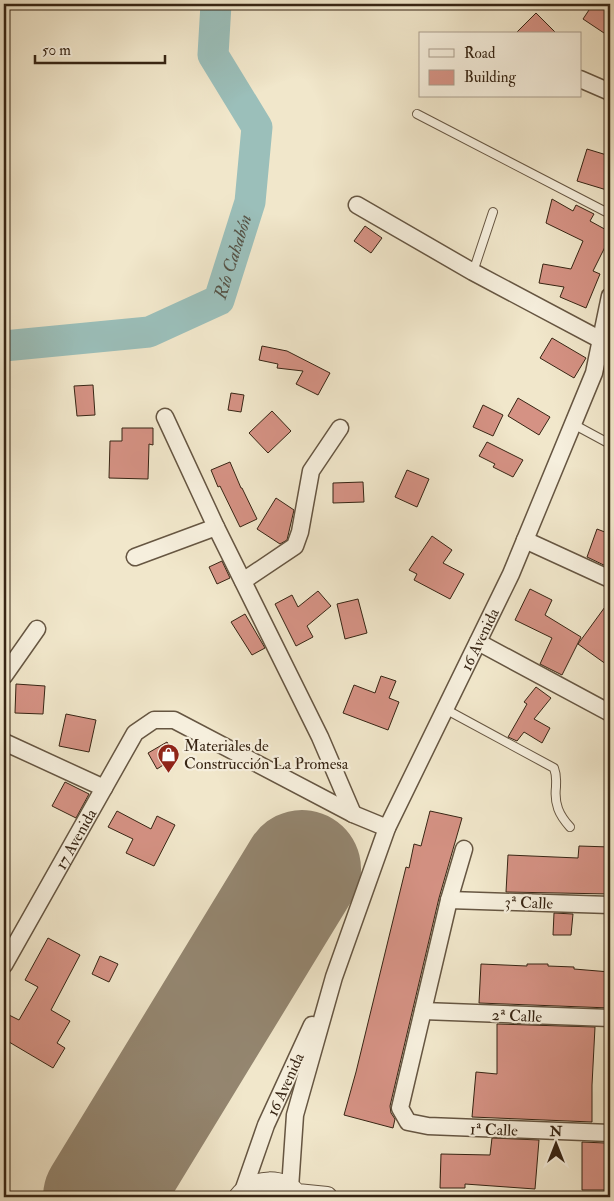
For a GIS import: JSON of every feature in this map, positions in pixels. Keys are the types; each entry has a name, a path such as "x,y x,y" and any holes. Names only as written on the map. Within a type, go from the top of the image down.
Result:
{"street":[{"path":"582,80 610,92"},
{"path":"357,205 473,272 600,340"},
{"name":"16 Avenida","path":"295,1193 295,1115 334,977 387,828 511,574 594,373 610,296"},
{"path":"594,373 610,360"},
{"path":"165,417 216,526 320,737 352,814 387,828"},
{"path":"243,581 295,546 300,532 311,471 340,428"},
{"path":"135,557 216,526"},
{"path":"525,540 610,578"},
{"path":"4,676 37,629"},
{"path":"478,642 610,713"},
{"name":"17 Avenida","path":"4,965 135,733 154,720 174,720 352,814"},
{"path":"4,742 104,788"},
{"path":"423,1012 449,900 464,849"},
{"name":"3ª Calle","path":"449,900 610,905"},
{"name":"16 Avenida","path":"240,1196 266,1125 334,977"},
{"name":"2ª Calle","path":"423,1012 610,1018"},
{"name":"1ª Calle","path":"423,1012 400,1108 408,1122 428,1126 610,1133"},
{"path":"240,1196 250,1187 270,1182 280,1184 295,1193 327,1197"}],"lane":[{"path":"417,114 610,214"},
{"path":"473,272 493,212"},
{"path":"572,424 610,444"},
{"path":"445,709 554,768 558,776 555,799 557,809 570,827"}],"building":[{"path":"593,4 610,4 610,37 583,19"},
{"path":"536,13 555,32 517,32"},
{"path":"587,149 610,156 610,191 577,181"},
{"path":"552,199 573,211 576,205 594,214 590,221 610,232 610,237 593,271 600,274 586,308 560,297 564,287 539,283 543,264 571,269 583,241 546,223"},
{"path":"365,226 382,238 371,253 354,241"},
{"path":"552,338 586,358 574,378 540,358"},
{"path":"262,346 287,351 330,373 318,395 296,384 303,371 277,368 278,364 259,360"},
{"path":"93,385 95,415 77,416 74,386"},
{"path":"231,393 244,395 241,412 228,410"},
{"path":"518,398 550,417 539,435 508,416"},
{"path":"483,405 503,415 493,436 473,427"},
{"path":"272,411 291,431 268,453 249,433"},
{"path":"122,428 153,428 153,445 149,444 148,479 109,478 110,441 122,441"},
{"path":"487,442 523,460 513,477 493,467 495,464 479,456"},
{"path":"230,462 257,519 240,527 211,470"},
{"path":"407,470 429,479 417,507 395,497"},
{"path":"363,482 364,502 333,503 333,483"},
{"path":"276,498 294,510 287,540 280,544 257,529"},
{"path":"597,529 610,534 610,568 587,557"},
{"path":"432,536 452,550 443,563 464,574 450,599 414,580 417,574 409,570"},
{"path":"222,561 230,578 217,584 209,567"},
{"path":"530,589 552,600 545,615 581,637 562,675 540,664 552,638 515,620"},
{"path":"318,591 331,606 307,626 313,637 296,646 275,604 292,595 298,607"},
{"path":"358,599 367,633 345,639 337,604"},
{"path":"610,600 610,667 578,644"},
{"path":"245,614 265,648 252,655 231,622"},
{"path":"381,676 396,681 389,698 399,702 388,730 343,713 354,685 375,693"},
{"path":"16,684 45,686 43,714 15,713"},
{"path":"536,687 551,698 534,719 550,728 542,743 524,732 517,741 508,737 527,704 524,702"},
{"path":"66,714 96,720 89,752 59,746"},
{"path":"167,742 176,757 157,769 148,753"},
{"path":"65,782 89,794 76,818 52,806"},
{"path":"117,811 151,829 157,816 175,825 154,866 126,853 133,839 108,827"},
{"path":"430,811 462,818 439,898 390,1106 391,1113 395,1119 393,1128 344,1115 406,867 409,868 414,844 421,846"},
{"path":"579,846 610,847 610,894 506,892 508,855 578,858"},
{"path":"554,913 573,914 571,935 553,935"},
{"path":"48,938 80,955 51,1010 70,1021 57,1043 65,1048 53,1068 4,1039 4,1024 9,1015 19,1020 38,987 25,980"},
{"path":"100,956 118,964 109,982 92,974"},
{"path":"481,964 527,966 527,964 548,964 548,966 574,967 574,969 610,972 610,1008 479,1003"},
{"path":"497,1024 595,1027 592,1122 472,1117 476,1072 497,1074"},
{"path":"492,1138 539,1140 535,1189 465,1184 465,1188 440,1188 441,1154 490,1155"},
{"path":"582,1142 605,1143 605,1190 582,1190"}],"waterway":[{"name":"Río Cahabón","path":"4,346 149,332 219,300 250,202 257,127 213,55 216,4"}],"runway":[{"path":"102,1197 302,869"}],"place":[{"name":"Materiales de Construcción La Promesa","path":"168,773"}]}
